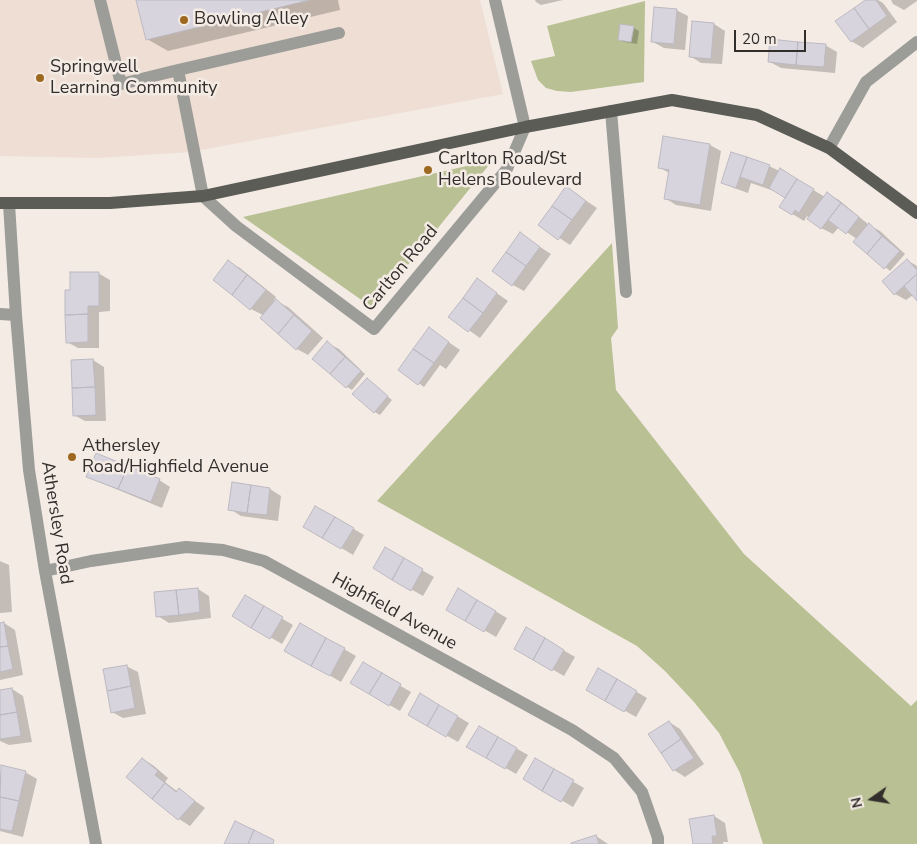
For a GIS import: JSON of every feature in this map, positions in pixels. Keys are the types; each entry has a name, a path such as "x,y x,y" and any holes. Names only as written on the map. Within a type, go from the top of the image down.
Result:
{"main road":[{"path":"5,203 110,203 203,196 525,128 672,100 757,115 829,148 917,213"}],"street":[{"path":"100,0 121,84 339,33"},
{"path":"495,0 525,128"},
{"path":"829,148 866,82 917,42"},
{"path":"178,70 203,196"},
{"path":"611,111 626,292"},
{"name":"Carlton Road","path":"203,196 236,226 374,329 508,169 525,128"},
{"name":"Athersley Road","path":"5,203 29,470 44,571 96,844"},
{"path":"0,314 16,315"},
{"name":"Highfield Avenue","path":"44,571 91,561 186,547 224,550 264,561 572,730 614,758 642,792 658,838 658,844"}],"shaded area":[{"path":"0,0 480,0 503,94 190,152 98,158 0,156"}],"green space":[{"path":"645,1 644,82 571,92 546,88 538,80 531,61 555,56 547,26"},
{"path":"493,160 373,308 243,217"},
{"path":"612,243 618,328 611,338 616,390 744,554 911,706 917,700 917,844 763,844 740,773 719,733 694,702 665,671 637,646 377,501"}],"building":[{"name":"Bowling Alley","path":"136,0 310,0 146,40"},
{"path":"865,0 876,0 887,16 869,29 854,8"},
{"path":"654,7 677,9 674,44 651,42"},
{"path":"854,8 869,29 851,42 835,21"},
{"path":"692,21 714,23 711,59 689,57"},
{"path":"620,24 634,26 631,42 618,40"},
{"path":"770,39 798,42 796,65 768,62"},
{"path":"798,42 826,44 824,67 796,65"},
{"path":"663,136 710,144 700,205 664,199 669,170 658,168"},
{"path":"731,152 747,157 736,188 721,183"},
{"path":"747,157 770,165 763,185 740,177"},
{"path":"780,168 797,179 785,198 769,188"},
{"path":"797,179 814,189 799,213 795,210 792,215 779,207"},
{"path":"566,186 586,201 572,220 552,206"},
{"path":"827,192 841,203 821,229 807,219"},
{"path":"841,203 859,217 846,234 828,220"},
{"path":"552,206 572,220 558,240 538,225"},
{"path":"869,223 882,236 867,254 853,242"},
{"path":"520,232 540,247 526,266 506,252"},
{"path":"882,236 900,251 884,269 867,254"},
{"path":"506,252 526,266 512,286 492,271"},
{"path":"907,259 917,270 917,274 894,295 882,281"},
{"path":"228,260 247,275 232,295 213,280"},
{"path":"70,272 99,272 99,306 88,306 88,314 65,315 65,290 70,290"},
{"path":"917,274 917,301 904,286"},
{"path":"247,275 266,290 250,310 232,295"},
{"path":"477,278 497,293 483,313 463,298"},
{"path":"463,298 483,313 468,332 448,317"},
{"path":"276,299 294,315 278,334 260,318"},
{"path":"88,314 88,342 66,343 65,315"},
{"path":"294,315 312,331 296,350 278,334"},
{"path":"429,327 449,342 434,363 413,349"},
{"path":"327,341 345,357 330,374 312,359"},
{"path":"413,349 434,363 418,385 398,370"},
{"path":"345,357 361,371 346,388 330,374"},
{"path":"93,359 95,387 72,388 71,360"},
{"path":"367,378 388,396 374,413 352,394"},
{"path":"95,387 96,415 73,416 72,388"},
{"path":"96,453 128,466 118,489 86,477"},
{"path":"128,466 160,479 151,502 118,489"},
{"path":"232,482 251,485 247,513 228,510"},
{"path":"251,485 270,488 267,515 247,513"},
{"path":"315,506 335,517 322,538 303,527"},
{"path":"335,517 354,528 341,549 322,538"},
{"path":"385,547 404,558 392,580 373,568"},
{"path":"404,558 423,569 411,591 392,580"},
{"path":"198,588 200,612 179,615 176,590"},
{"path":"458,588 477,600 465,621 446,610"},
{"path":"176,590 179,615 156,617 154,592"},
{"path":"245,595 264,606 251,628 232,616"},
{"path":"477,600 496,611 484,632 465,621"},
{"path":"264,606 283,617 270,639 251,628"},
{"path":"4,622 8,646 0,647 0,623"},
{"path":"300,623 326,638 311,666 284,651"},
{"path":"526,627 545,638 533,660 514,649"},
{"path":"326,638 345,648 330,676 311,666"},
{"path":"545,638 564,650 552,671 533,660"},
{"path":"8,646 13,669 0,672 0,647"},
{"path":"363,662 382,673 369,694 350,683"},
{"path":"127,665 131,686 107,691 103,669"},
{"path":"598,668 617,679 605,701 586,690"},
{"path":"382,673 401,684 389,706 369,694"},
{"path":"617,679 637,691 624,712 605,701"},
{"path":"131,686 135,708 111,713 107,691"},
{"path":"12,688 17,712 0,715 0,690"},
{"path":"420,693 439,705 427,726 408,715"},
{"path":"439,705 458,716 446,737 427,726"},
{"path":"17,712 21,736 0,739 0,715"},
{"path":"669,721 681,739 661,753 648,734"},
{"path":"479,726 498,737 486,758 466,747"},
{"path":"498,737 517,748 505,769 486,758"},
{"path":"681,739 694,758 673,771 661,753"},
{"path":"142,758 158,771 155,775 165,783 152,799 126,777"},
{"path":"535,758 554,769 542,791 523,779"},
{"path":"1,765 26,771 19,801 0,797"},
{"path":"554,769 574,780 561,802 542,791"},
{"path":"165,783 176,792 179,788 195,801 178,820 152,799"},
{"path":"0,797 19,801 12,831 0,829"},
{"path":"714,815 717,836 712,836 713,844 693,844 689,819"},
{"path":"235,821 254,830 248,844 224,844"},
{"path":"254,830 274,840 273,844 248,844"},
{"path":"596,835 599,844 571,844 571,843"}],"place":[{"name":"Bowling Alley","path":"184,20"},
{"name":"Springwell Learning Community","path":"40,78"},
{"name":"Carlton Road/St Helens Boulevard","path":"428,170"},
{"name":"Athersley Road/Highfield Avenue","path":"72,457"}]}
